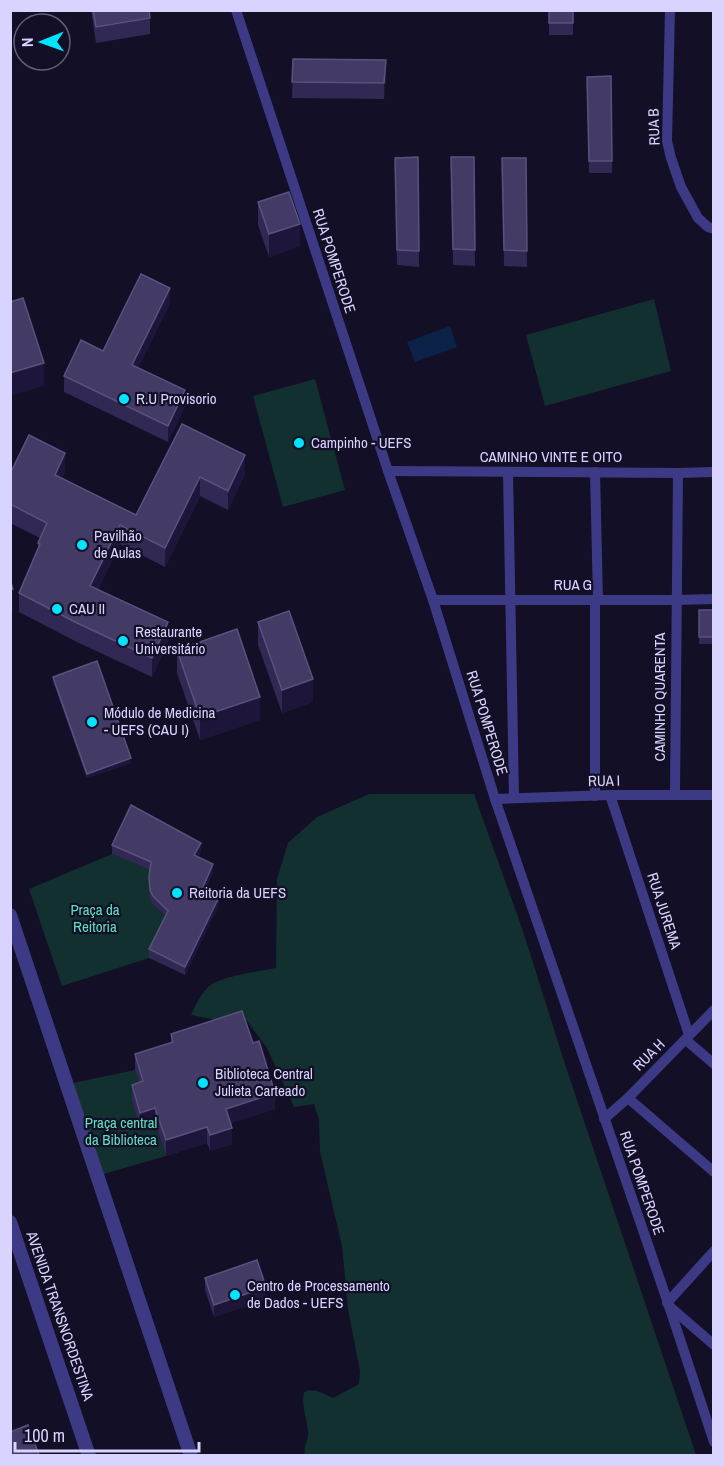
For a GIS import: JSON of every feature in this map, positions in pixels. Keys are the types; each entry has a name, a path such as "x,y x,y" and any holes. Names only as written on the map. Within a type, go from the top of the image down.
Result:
{"street":[{"name":"RUA POMPERODE","path":"236,10 387,471 433,600 451,670 714,1443"},
{"name":"RUA B","path":"670,10 668,141 671,158 681,187 698,219 714,229"},
{"name":"CAMINHO VINTE E OITO","path":"387,471 714,472"},
{"path":"594,796 597,600 595,472"},
{"path":"508,473 514,798"},
{"name":"CAMINHO QUARENTA","path":"675,794 678,473"},
{"name":"RUA G","path":"433,600 714,599"},
{"name":"RUA I","path":"495,799 610,795 714,795"},
{"name":"RUA JUREMA","path":"610,795 688,1038"},
{"path":"10,915 191,1455"},
{"name":"RUA H","path":"604,1119 628,1098 714,1010"},
{"path":"688,1038 714,1064"},
{"path":"628,1098 714,1172"},
{"name":"AVENIDA TRANSNORDESTINA","path":"10,1222 89,1455"},
{"path":"714,1251 668,1304 714,1345"}],"green space":[{"path":"654,299 671,371 545,406 526,335"},
{"name":"Campinho - UEFS","path":"315,379 345,490 283,507 253,396"},
{"path":"369,794 474,794 523,931 564,1061 696,1455 305,1455 308,1435 304,1392 315,1391 333,1398 359,1384 360,1371 348,1309 342,1246 320,1152 319,1120 314,1104 294,1107 267,1048 247,1021 232,1023 191,1015 203,993 214,983 240,974 276,968 277,879 288,843 317,817"},
{"name":"Praça da Reitoria","path":"112,854 151,870 151,898 168,919 149,958 62,986 29,889"},
{"name":"Praça central da Biblioteca","path":"135,1070 166,1156 97,1176 73,1083"}],"water":[{"path":"450,326 457,347 415,362 407,342"}],"building":[{"path":"93,10 149,10 150,18 96,27"},
{"path":"549,10 573,10 573,23 549,23"},
{"path":"293,59 386,60 384,83 292,82"},
{"path":"611,76 612,161 589,161 587,77"},
{"path":"418,157 419,251 397,250 395,158"},
{"path":"451,157 474,157 475,250 453,249"},
{"path":"502,158 526,158 527,251 504,250"},
{"path":"289,192 300,224 269,234 258,202"},
{"path":"141,274 170,288 132,365 185,390 168,426 64,376 81,340 103,351"},
{"path":"23,298 44,363 10,373 10,302"},
{"path":"182,424 245,455 228,491 200,477 165,548 120,525 90,586 168,622 152,658 19,593 47,523 10,504 10,474 29,435 65,453 55,475 136,515"},
{"path":"699,610 714,610 714,637 699,637"},
{"path":"289,611 313,679 282,690 258,622"},
{"path":"237,629 260,697 200,717 177,650"},
{"name":"Módulo de Medicina - UEFS (CAU I)","path":"97,661 131,758 87,774 53,677"},
{"name":"Reitoria da UEFS","path":"131,805 201,843 194,855 213,864 203,887 219,897 185,967 149,949 168,911 150,890 151,862 112,845"},
{"name":"Biblioteca Central Julieta Carteado","path":"242,1011 253,1043 259,1041 275,1093 226,1109 232,1128 210,1135 207,1127 166,1140 155,1108 140,1113 132,1085 143,1081 135,1054 173,1042 171,1034"},
{"path":"257,1260 266,1287 214,1305 205,1278"},
{"path":"28,1425 39,1455 10,1455 10,1432"}],"place":[{"name":"R.U Provisorio","path":"124,399"},
{"name":"Campinho - UEFS","path":"299,443"},
{"name":"Pavilhão de Aulas","path":"82,545"},
{"name":"CAU II","path":"57,609"},
{"name":"Restaurante Universitário","path":"123,641"},
{"name":"Módulo de Medicina - UEFS (CAU I)","path":"92,722"},
{"name":"Reitoria da UEFS","path":"177,893"},
{"name":"Biblioteca Central Julieta Carteado","path":"203,1083"},
{"name":"Centro de Processamento de Dados - UEFS","path":"235,1295"}]}
